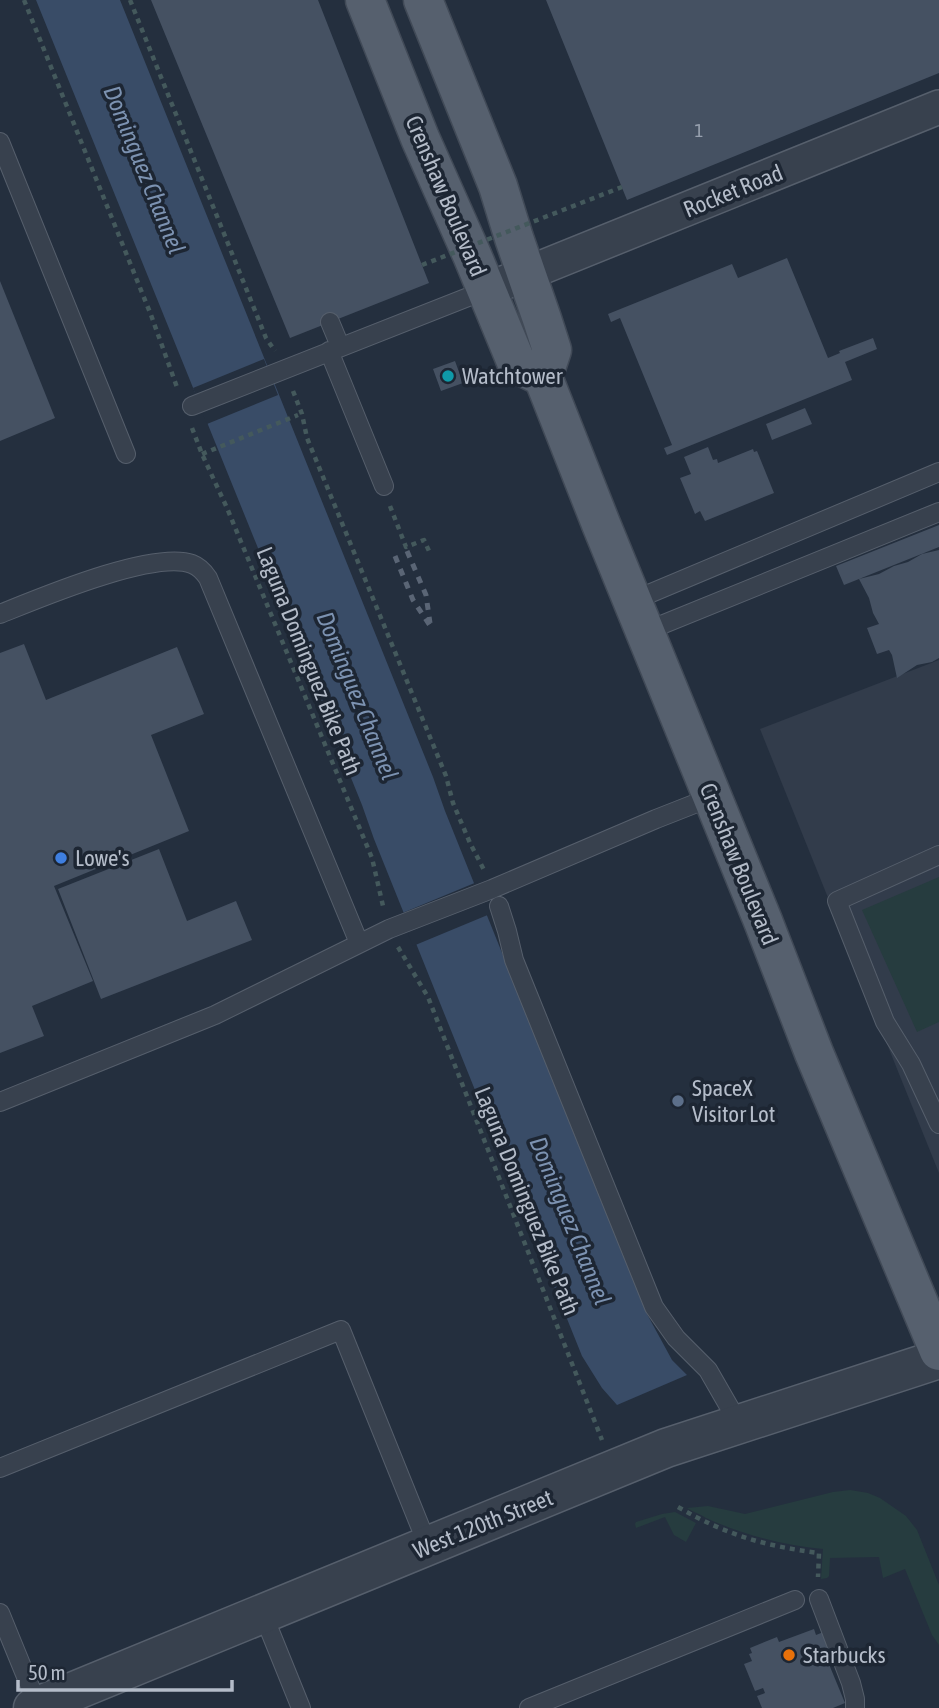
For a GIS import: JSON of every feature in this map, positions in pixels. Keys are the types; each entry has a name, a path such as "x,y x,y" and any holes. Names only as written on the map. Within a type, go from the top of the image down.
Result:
{"main road":[{"name":"Crenshaw Boulevard","path":"365,0 420,138 517,364 543,377"},
{"name":"Crenshaw Boulevard","path":"423,0 498,186 552,350 543,377 814,1053 939,1351"}],"street":[{"name":"Rocket Road","path":"486,290 939,107"},
{"name":"West 120th Street","path":"36,1707 666,1448 939,1359"}],"lane":[{"path":"0,142 126,454"},
{"path":"192,406 486,290"},
{"path":"330,322 335,348 384,486"},
{"path":"638,616 939,472"},
{"path":"638,616 939,512"},
{"path":"0,614 112,573 179,561 201,569 208,578 359,943"},
{"path":"0,1102 215,1015 397,926 491,896 656,819 712,797"},
{"path":"939,855 837,901 885,1021 911,1065 939,1124"},
{"path":"491,896 507,931 514,960 654,1307 676,1338 708,1370 739,1424"},
{"path":"0,1468 341,1330 428,1546"},
{"path":"819,1599 851,1683 855,1708"},
{"path":"529,1708 795,1600"},
{"path":"0,1613 36,1707"},
{"path":"263,1614 301,1708"}],"path":[{"path":"24,0 151,315 178,392"},
{"path":"130,0 263,331 302,414 307,438 446,776 453,803 470,843 482,863 491,896"},
{"path":"422,265 622,187"},
{"path":"202,454 298,415"},
{"name":"Laguna Dominguez Bike Path","path":"192,429 372,858 384,910"},
{"path":"397,525 406,547 425,540 429,551"},
{"name":"Laguna Dominguez Bike Path","path":"398,949 428,997 615,1470"},
{"path":"678,1507 721,1530 772,1546 819,1553 818,1578"}],"shaded area":[{"path":"939,660 939,1173 760,729"}],"green space":[{"path":"939,877 939,1022 917,1032 862,910"},
{"path":"850,1490 880,1498 906,1516 917,1530 939,1585 939,1645 932,1635 905,1569 883,1578 879,1557 830,1558 829,1576 821,1579 823,1549 749,1534 687,1508 708,1506 745,1514"},
{"path":"675,1512 696,1523 686,1542 674,1535 665,1517 636,1528 636,1522"}],"water":[{"name":"Dominguez Channel","path":"36,0 120,0 647,1314 672,1360 687,1375 617,1405 602,1388 582,1356"}],"pier":[{"path":"264,359 278,395 207,424 193,388"},
{"path":"477,882 490,914 413,946 400,914"}],"building":[{"path":"151,0 318,0 429,283 290,338"},
{"path":"546,0 939,0 939,73 627,200"},
{"path":"787,258 828,358 873,338 877,349 845,362 852,380 667,455 664,448 672,445 620,318 611,322 608,314 732,264 738,278"},
{"path":"0,281 55,418 0,441"},
{"name":"Watchtower","path":"455,361 463,383 441,391 433,369"},
{"path":"805,408 812,424 772,440 766,424"},
{"path":"708,447 713,460 717,459 718,463 753,449 754,452 757,451 774,493 705,521 700,511 695,514 680,478 691,474 684,457"},
{"path":"939,525 939,547 844,585 836,566"},
{"path":"939,550 939,658 917,665 897,678 889,650 877,654 867,628 879,624 859,579 879,574 922,554"},
{"name":"Lowe's","path":"24,644 46,700 177,647 204,714 151,735 189,831 54,886 93,981 32,1006 44,1036 0,1053 0,653"},
{"path":"159,849 187,921 236,901 252,940 101,999 58,889"},
{"path":"814,1629 816,1635 826,1631 835,1653 826,1657 845,1703 833,1708 762,1708 757,1696 765,1693 763,1688 755,1691 744,1664 752,1661 750,1648 777,1637 779,1642"}],"railway":[{"path":"407,551 426,595 430,623"},
{"path":"395,556 413,600 431,627"}],"place":[{"name":"Watchtower","path":"448,376"},
{"name":"Lowe's","path":"61,858"},
{"name":"SpaceX Visitor Lot","path":"678,1101"},
{"name":"Starbucks","path":"789,1655"}]}
